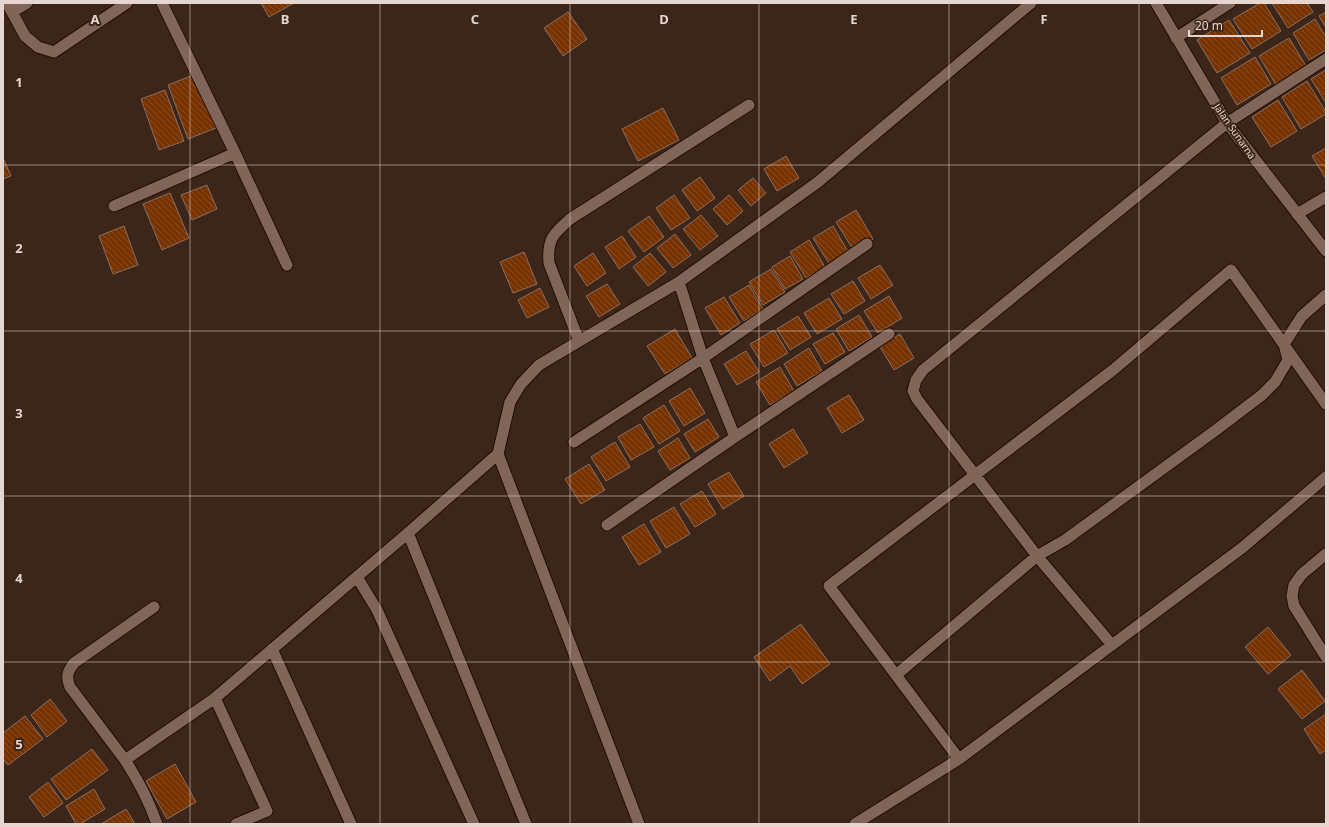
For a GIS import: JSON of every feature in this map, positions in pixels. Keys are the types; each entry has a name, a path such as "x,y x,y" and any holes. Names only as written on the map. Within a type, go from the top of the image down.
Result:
{"street":[{"path":"26,3 9,7 25,36 38,48 54,52 127,3"},
{"path":"162,3 235,153 287,265"},
{"path":"639,824 498,454 510,402 521,384 539,365 679,282 818,182 1031,3"},
{"name":"Jalan Sunarna","path":"1156,3 1227,123 1326,251"},
{"path":"1176,38 1230,3"},
{"path":"1112,645 1037,556 917,398 913,391 916,380 922,370 1227,123 1326,59"},
{"path":"579,341 549,263 548,250 551,238 560,227 570,219 749,105"},
{"path":"114,206 235,153"},
{"path":"1297,214 1326,197"},
{"path":"574,442 703,358 867,244"},
{"path":"959,759 829,586 1113,370 1231,270 1326,404"},
{"path":"679,282 703,358 735,437"},
{"path":"896,675 1037,556 1064,540 1262,395 1275,382 1288,360 1284,344 1302,316 1326,295"},
{"path":"607,525 888,334"},
{"path":"125,760 214,698 357,577 498,454"},
{"path":"855,824 959,759 1242,548 1326,476"},
{"path":"408,533 526,824"},
{"path":"1326,554 1302,574 1294,586 1292,596 1294,606 1326,657"},
{"path":"357,577 376,610 474,824"},
{"path":"154,607 74,663 68,670 67,678 70,687 134,774 157,824"},
{"path":"272,649 351,824"},
{"path":"214,698 267,811 236,824"}],"building":[{"path":"261,3 294,3 269,17"},
{"path":"1260,3 1264,3 1281,31 1252,49 1233,19"},
{"path":"1272,3 1307,3 1313,12 1288,28"},
{"path":"568,12 587,39 563,56 544,28"},
{"path":"1326,12 1326,28 1319,16"},
{"path":"1315,19 1326,37 1326,50 1309,60 1293,33"},
{"path":"1229,20 1250,53 1217,73 1197,40"},
{"path":"1289,38 1306,66 1276,85 1259,56"},
{"path":"1255,57 1271,84 1237,105 1221,78"},
{"path":"1326,70 1326,103 1311,79"},
{"path":"196,74 216,128 188,139 168,85"},
{"path":"1307,81 1326,114 1301,129 1282,97"},
{"path":"165,90 184,141 159,150 141,99"},
{"path":"1278,100 1297,131 1271,147 1252,117"},
{"path":"663,108 679,140 638,161 622,129"},
{"path":"1326,148 1326,179 1312,156"},
{"path":"786,156 799,178 777,191 764,169"},
{"path":"3,158 11,176 3,179"},
{"path":"700,177 715,198 697,211 682,190"},
{"path":"753,178 766,193 751,206 738,190"},
{"path":"207,185 217,209 192,220 181,195"},
{"path":"170,193 189,238 162,250 143,204"},
{"path":"674,195 690,218 671,230 656,208"},
{"path":"729,195 743,211 727,225 713,209"},
{"path":"856,210 873,239 854,251 836,222"},
{"path":"701,215 718,236 700,250 683,229"},
{"path":"649,216 664,237 644,252 628,231"},
{"path":"124,226 138,265 113,274 99,236"},
{"path":"833,226 849,253 830,265 813,238"},
{"path":"675,234 691,255 673,268 657,248"},
{"path":"622,236 636,257 619,269 605,247"},
{"path":"809,240 825,267 806,278 790,252"},
{"path":"524,252 537,284 513,293 500,262"},
{"path":"593,253 606,273 587,286 574,266"},
{"path":"650,253 666,272 648,286 633,267"},
{"path":"790,256 803,279 785,289 772,267"},
{"path":"880,265 893,285 871,299 858,278"},
{"path":"771,269 785,292 763,305 749,282"},
{"path":"853,281 865,301 844,314 831,294"},
{"path":"607,284 620,304 599,317 586,296"},
{"path":"749,285 763,309 744,321 729,297"},
{"path":"540,288 549,307 527,318 518,300"},
{"path":"889,296 902,318 878,333 864,311"},
{"path":"724,297 740,323 721,335 705,308"},
{"path":"829,298 842,319 817,334 804,313"},
{"path":"859,315 872,337 849,351 836,329"},
{"path":"798,316 811,337 790,350 777,329"},
{"path":"675,329 692,358 665,374 647,346"},
{"path":"774,330 788,353 764,367 750,344"},
{"path":"833,333 845,352 825,364 813,344"},
{"path":"900,334 914,358 894,370 880,347"},
{"path":"809,348 822,371 797,386 784,364"},
{"path":"746,351 759,372 737,385 724,364"},
{"path":"780,367 794,391 770,405 756,382"},
{"path":"690,388 705,413 684,426 669,401"},
{"path":"849,395 864,420 842,433 827,408"},
{"path":"664,405 680,431 659,444 643,418"},
{"path":"708,419 719,437 695,452 684,434"},
{"path":"640,424 654,447 631,460 618,437"},
{"path":"793,429 808,453 784,468 769,444"},
{"path":"678,438 690,458 670,470 658,451"},
{"path":"615,442 630,467 606,481 591,457"},
{"path":"589,464 605,490 581,504 565,479"},
{"path":"729,472 744,496 723,509 708,484"},
{"path":"702,491 716,514 695,527 680,504"},
{"path":"674,507 690,534 666,548 650,521"},
{"path":"644,524 661,552 639,565 622,537"},
{"path":"801,624 830,664 802,684 790,666 770,681 754,657"},
{"path":"1268,627 1291,655 1268,674 1245,647"},
{"path":"1302,670 1325,701 1302,719 1278,689"},
{"path":"50,699 67,721 47,737 31,715"},
{"path":"1326,714 1326,750 1320,754 1304,729"},
{"path":"25,716 43,739 8,765 3,759 3,733"},
{"path":"92,749 108,770 66,800 51,779"},
{"path":"175,764 196,802 167,819 146,781"},
{"path":"48,782 63,803 44,817 29,797"},
{"path":"94,789 105,809 80,824 76,824 66,806"},
{"path":"126,809 135,824 101,824"}]}
